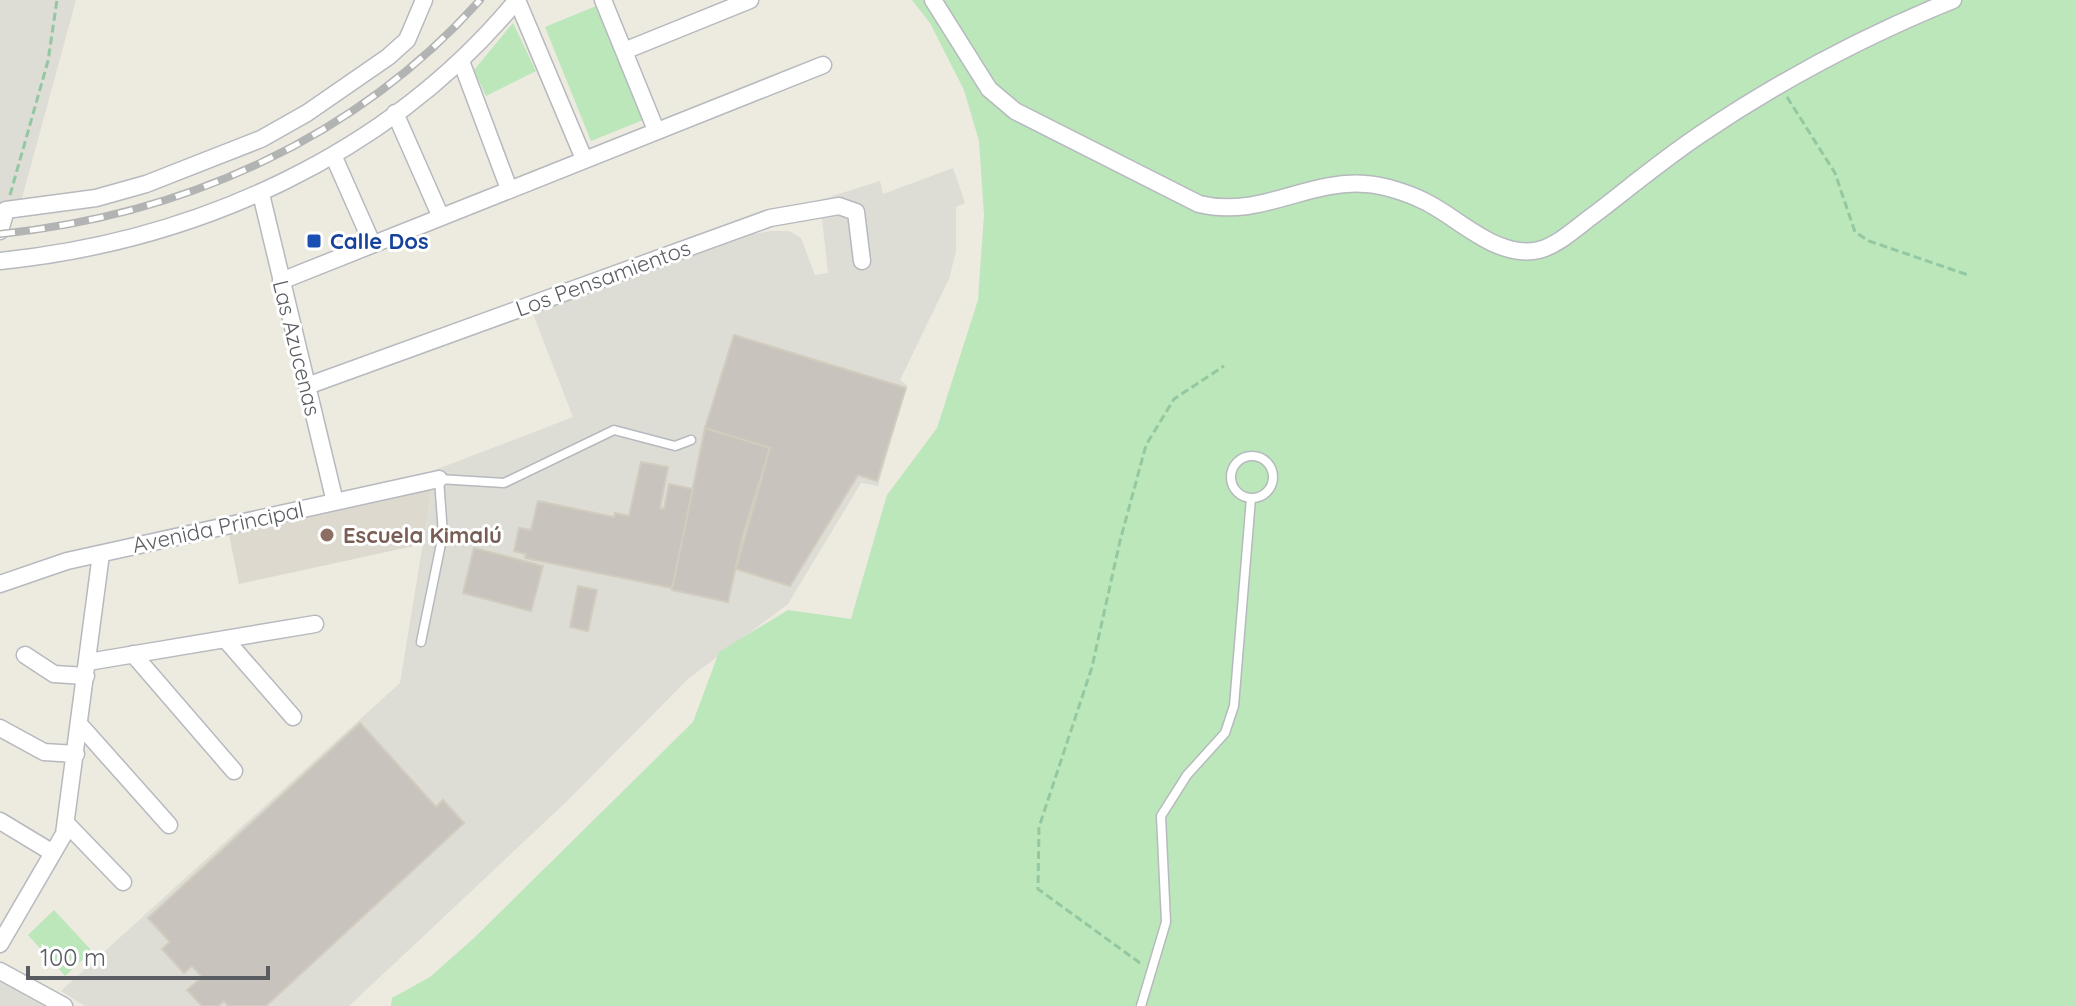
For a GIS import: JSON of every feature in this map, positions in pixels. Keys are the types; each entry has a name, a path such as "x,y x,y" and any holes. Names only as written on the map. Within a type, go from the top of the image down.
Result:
{"street":[{"path":"0,231 6,210 96,198 146,184 261,139 307,113 388,57 407,40 424,0"},
{"path":"0,261 65,254 132,240 261,194 333,155 395,113 461,61 517,0 584,159"},
{"path":"603,0 656,130"},
{"path":"624,51 750,0"},
{"path":"933,0 989,89 1015,111 1199,204 1226,210 1338,186 1367,184 1422,199 1486,239 1511,250 1538,250 1564,237 1699,135 1777,85 1873,32 1953,0"},
{"path":"461,61 509,189"},
{"path":"281,281 440,215 823,65"},
{"path":"395,113 440,215"},
{"path":"333,155 372,243"},
{"name":"Las Azucenas","path":"261,194 335,502"},
{"name":"Los Pensamientos","path":"307,386 770,218 839,206 856,212 862,261"},
{"name":"Avenida Principal","path":"0,584 67,561 439,479"},
{"path":"0,944 6,919 53,853 66,823 101,554"},
{"path":"25,655 54,674 87,669 133,654 315,624"},
{"path":"225,639 293,717"},
{"path":"133,654 234,771"},
{"path":"80,725 169,825"},
{"path":"0,728 44,752 76,754"},
{"path":"0,821 53,853"},
{"path":"66,823 123,882"},
{"path":"0,971 64,1006"}],"lane":[{"path":"421,642 443,534 439,479 504,483 614,430 675,446 691,440"},
{"path":"1250,457 1262,460 1272,475 1264,494 1251,498 1236,491 1231,475 1239,461 1250,457"},
{"path":"1141,1006 1166,922 1161,816 1187,775 1225,733 1234,706 1251,498"}],"path":[{"path":"6,210 48,61 57,0"},
{"path":"1777,85 1835,173 1855,232 1869,241 1968,275"},
{"path":"1153,972 1038,889 1039,827 1092,667 1120,541 1146,445 1174,399 1224,366"}],"shaded area":[{"path":"0,0 76,0 19,209 0,208"},
{"path":"953,168 965,203 956,207 956,251 949,279 900,380 907,385 878,486 861,483 788,604 689,678 565,803 349,1006 85,1006 61,991 400,683 435,470 573,417 533,314 753,234 771,231 789,231 801,238 815,275 828,273 820,200 880,181 883,194"},
{"name":"Escuela Kimalú","path":"432,486 423,544 239,584 227,525"},
{"path":"0,982 43,1006 0,1006"}],"green space":[{"path":"912,0 2076,0 2076,1006 391,1006 392,998 430,977 474,938 693,722 719,652 788,610 851,619 887,495 937,428 978,300 984,215 979,141 964,90 930,23"},
{"path":"596,6 643,120 591,141 545,27"},
{"path":"513,23 536,71 486,96 474,70"},
{"path":"54,910 92,951 65,976 28,935"}],"building":[{"path":"734,335 906,388 877,481 858,475 790,586 736,569 770,448 705,428"},
{"path":"705,428 770,448 743,535 728,602 672,590"},
{"path":"641,462 668,467 660,508 664,509 669,484 693,489 672,588 525,558 526,554 514,551 519,528 531,530 538,501 614,517 615,513 629,516"},
{"path":"474,548 543,566 531,611 463,593"},
{"path":"578,586 597,590 588,631 570,627"},
{"path":"360,723 436,807 443,800 464,823 266,1006 228,1006 224,1001 218,1006 202,1006 187,990 202,977 192,966 184,973 162,949 170,942 148,918"}],"railway":[{"path":"0,234 68,224 135,209 200,188 262,162 322,130 378,93 431,49 480,0"}],"place":[{"name":"Calle Dos","path":"314,241"},
{"name":"Escuela Kimalú","path":"327,535"}]}
